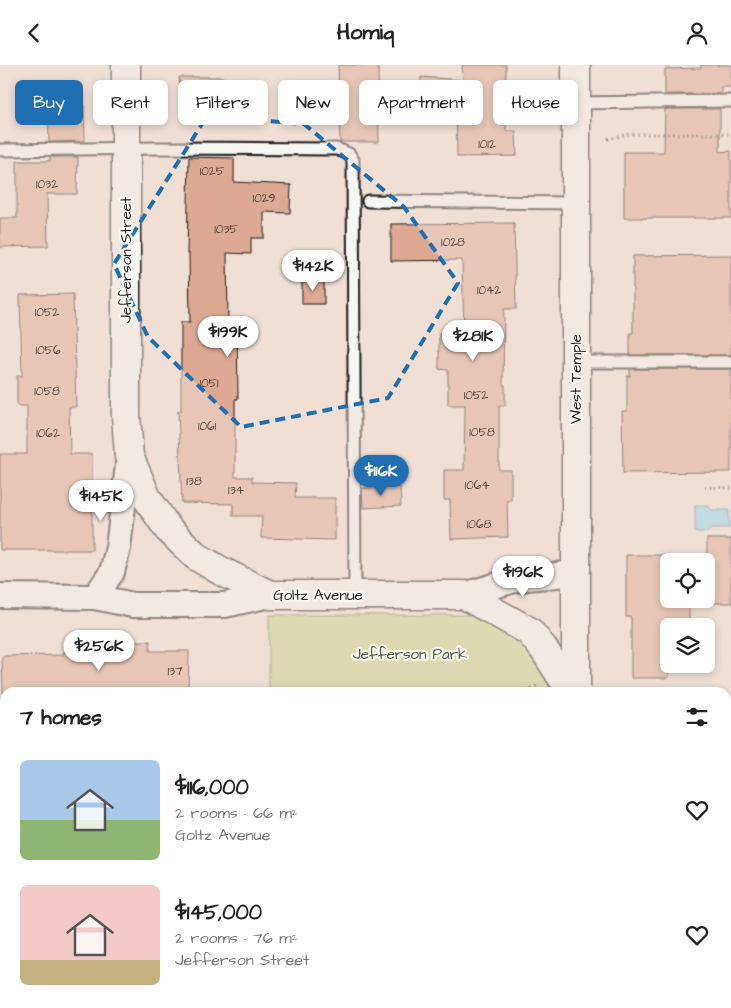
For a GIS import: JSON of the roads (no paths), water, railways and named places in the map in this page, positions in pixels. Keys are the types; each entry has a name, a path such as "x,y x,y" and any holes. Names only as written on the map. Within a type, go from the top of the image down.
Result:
{"street":[{"name":"Jefferson Street","path":"95,597 112,573 118,548 129,456 126,415 126,65"},
{"name":"West Temple","path":"576,65 576,80"},
{"name":"West Temple","path":"576,125 576,687"},
{"name":"Jefferson Street","path":"129,456 147,498 168,529 196,556 221,571 270,595"},
{"name":"Goltz Avenue","path":"0,596 95,597 133,605 225,605 270,595 464,595 518,579 576,573"},
{"path":"464,595 528,631 543,648 568,687"}],"lane":[{"path":"578,103 731,101"},
{"path":"0,150 337,149 349,154 353,160 355,595"},
{"path":"368,201 576,203"},
{"path":"576,361 731,363"}],"water":[{"path":"695,505 707,505 712,510 729,510 729,528 711,528 708,532 695,532"}],"park label":[{"name":"Jefferson Park","path":"410,654"}]}
